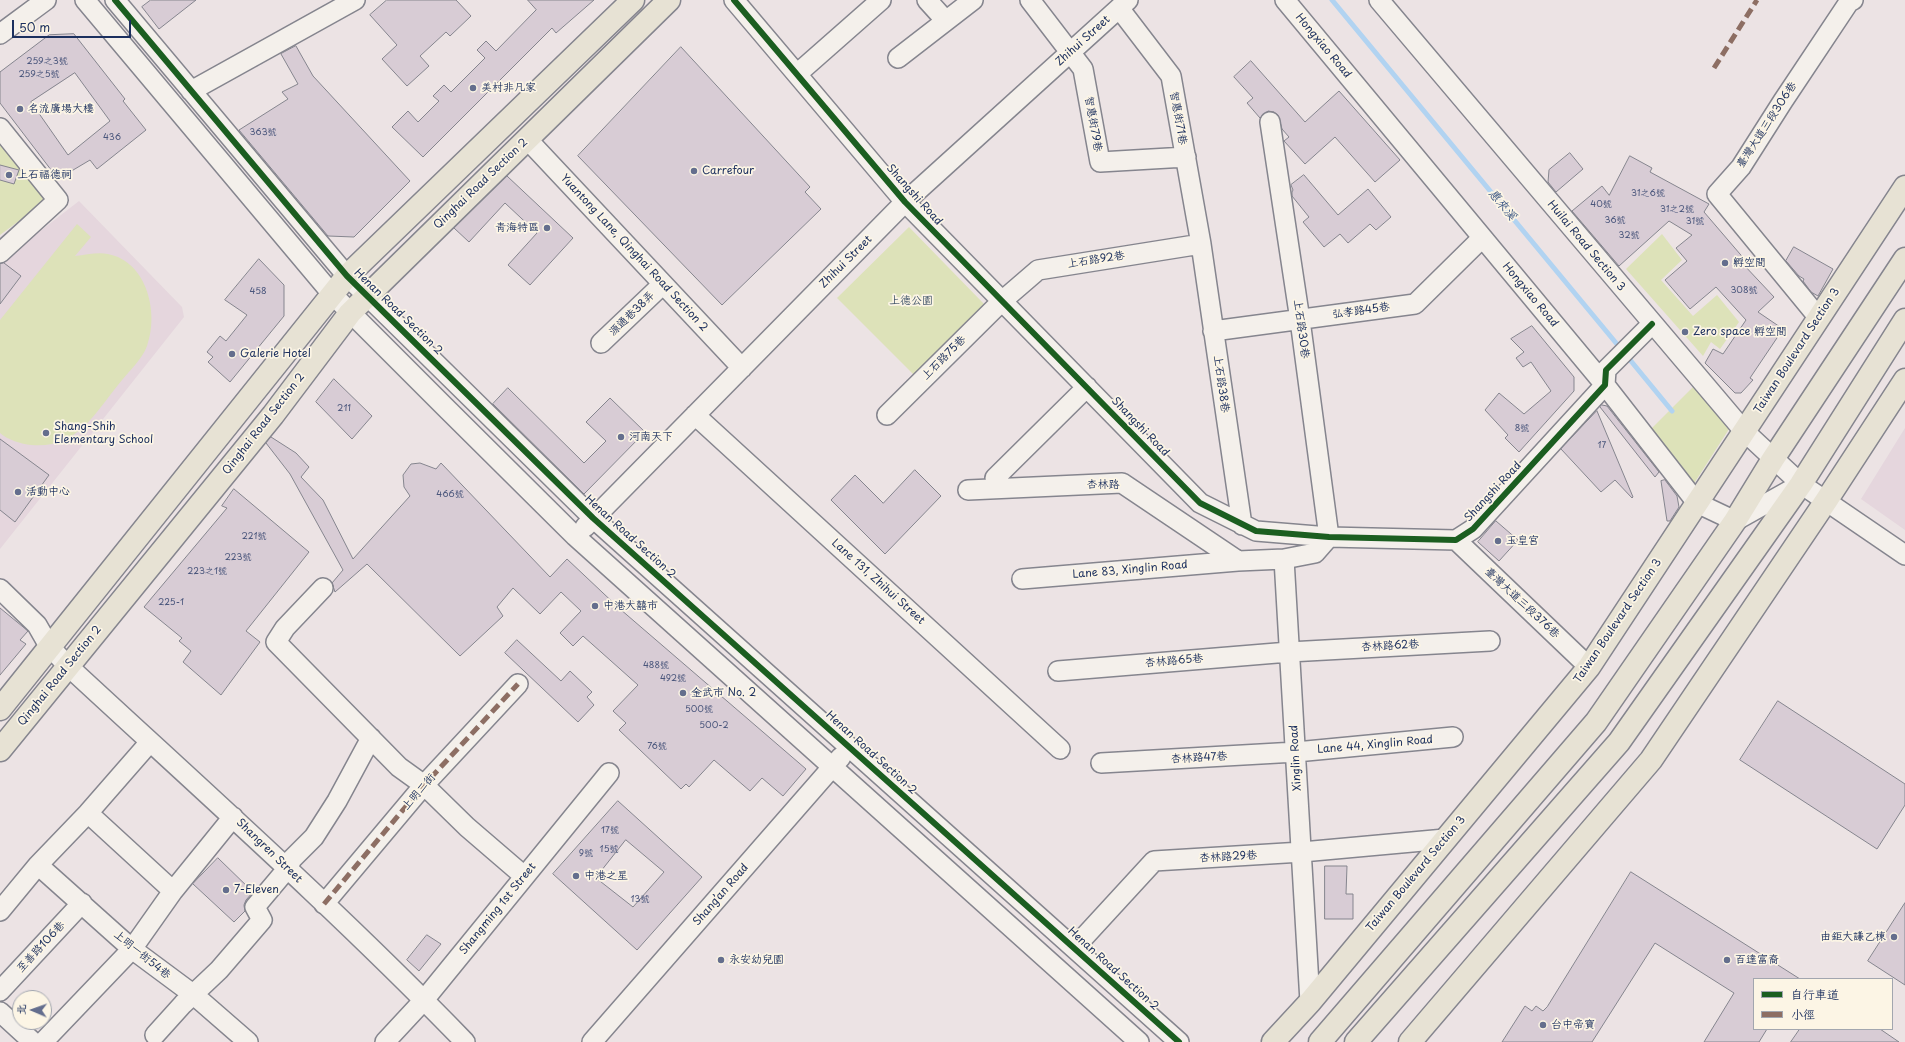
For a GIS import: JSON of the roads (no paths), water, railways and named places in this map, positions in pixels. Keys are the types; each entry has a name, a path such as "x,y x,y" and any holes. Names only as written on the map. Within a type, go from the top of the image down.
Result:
{"main road":[{"path":"0,709 347,276 633,0"},
{"name":"Qinghai Road Section 2","path":"0,750 273,415 350,313 669,0"},
{"name":"Taiwan Boulevard Section 3","path":"1273,1042 1310,1002 1589,667 1905,187"},
{"path":"1320,1042 1596,722 1735,521 1773,459 1905,259"},
{"path":"1356,1042 1619,742 1801,484 1905,320"},
{"path":"1410,1042 1651,760 1826,501 1905,380"}],"street":[{"path":"0,34 46,0"},
{"path":"85,0 332,294 575,536 1139,1042"},
{"name":"Henan Road Section 2","path":"115,0 347,276 593,518 1179,1042"},
{"path":"191,90 355,0"},
{"name":"Shangshi Road","path":"734,0 905,202 1200,503 1256,531 1329,537 1456,540 1473,529 1652,324"},
{"path":"797,74 880,0"},
{"path":"927,0 946,21"},
{"path":"898,58 973,0"},
{"path":"1030,0 1070,53"},
{"name":"Hongxiao Road","path":"1285,0 1482,238 1605,377 1697,503 1735,521"},
{"name":"Huilai Road Section 3","path":"1379,0 1744,431 1801,484 1905,555"},
{"name":"臺灣大道三段306巷","path":"1818,317 1717,194 1741,167 1783,101 1851,1"},
{"name":"Zhihui Street","path":"575,536 905,202 1124,4"},
{"name":"智惠街71巷","path":"1124,4 1171,76 1201,244"},
{"name":"智惠街79巷","path":"1070,53 1083,69 1100,162 1186,157"},
{"name":"上石路30巷","path":"1270,122 1300,320 1329,537"},
{"path":"0,128 58,200 0,253"},
{"name":"Yuantong Lane, Qinghai Road Section 2","path":"527,139 742,368"},
{"name":"弘孝路45巷","path":"1214,331 1414,304 1482,238"},
{"name":"上石路92巷","path":"1002,301 1038,270 1201,244"},
{"name":"上石路38巷","path":"1201,244 1242,525"},
{"name":"源通巷38弄","path":"601,343 663,284"},
{"name":"上石路75巷","path":"886,415 1002,301"},
{"path":"995,478 1086,387"},
{"name":"Lane 131, Zhihui Street","path":"695,415 1060,748"},
{"name":"杏林路","path":"968,490 1122,483 1238,561"},
{"path":"1735,521 1801,484"},
{"path":"1238,561 1284,559 1315,552 1329,537"},
{"name":"臺灣大道三段376巷","path":"1456,540 1589,667"},
{"name":"Xinglin Road","path":"1284,559 1310,1002"},
{"name":"Lane 83, Xinglin Road","path":"1022,579 1238,561"},
{"path":"324,588 285,628 276,642 400,767 424,785 467,828 524,876"},
{"name":"Shangren Street","path":"0,589 37,625 49,646 68,666 234,817 424,1000 465,1042"},
{"name":"杏林路62巷","path":"1289,652 1490,641"},
{"name":"杏林路65巷","path":"1058,671 1289,652"},
{"name":"上明二街","path":"324,904 424,785 518,684"},
{"name":"Lane 44, Xinglin Road","path":"1296,752 1453,737"},
{"path":"155,1035 183,1004 219,970 262,920 255,907 287,869 292,859 314,837 371,738"},
{"path":"0,911 38,865 88,814 150,742"},
{"name":"Shang’an Road","path":"592,1042 850,748"},
{"name":"杏林路47巷","path":"1101,764 1296,752"},
{"name":"Shangming 1st Street","path":"385,1042 424,1000 609,773"},
{"path":"88,814 173,891"},
{"path":"43,1042 132,949 173,891 234,817"},
{"name":"杏林路29巷","path":"1074,948 1154,861 1302,852 1445,839"},
{"name":"上明一街54巷","path":"38,865 132,949 194,995 248,1042"},
{"name":"至善路106巷","path":"0,991 82,903"},
{"path":"0,1012 32,1042"}],"waterway":[{"name":"惠來溪","path":"1332,0 1621,349"},
{"name":"惠來溪","path":"1626,355 1672,411"}],"place":[{"name":"美村非凡家","path":"473,88"},
{"name":"名流廣場大樓","path":"20,109"},
{"name":"Carrefour","path":"694,171"},
{"name":"上石福德祠","path":"9,175"},
{"name":"青海特區","path":"547,228"},
{"name":"孵空間","path":"1725,263"},
{"name":"Zero space 孵空間","path":"1685,332"},
{"name":"Galerie Hotel","path":"232,354"},
{"name":"Shang-Shih Elementary School","path":"46,433"},
{"name":"河南天下","path":"621,437"},
{"name":"活動中心","path":"18,492"},
{"name":"玉皇宮","path":"1498,541"},
{"name":"中港大囍市","path":"595,606"},
{"name":"金武市 No. 2","path":"683,693"},
{"name":"中港之星","path":"576,876"},
{"name":"7-Eleven","path":"226,890"},
{"name":"由鉅大謙乙棟","path":"1894,937"},
{"name":"永安幼兒園","path":"721,960"},
{"name":"百達富裔","path":"1727,960"},
{"name":"台中帝寶","path":"1543,1025"}],"park label":[{"name":"上德公園","path":"911,301"}]}
